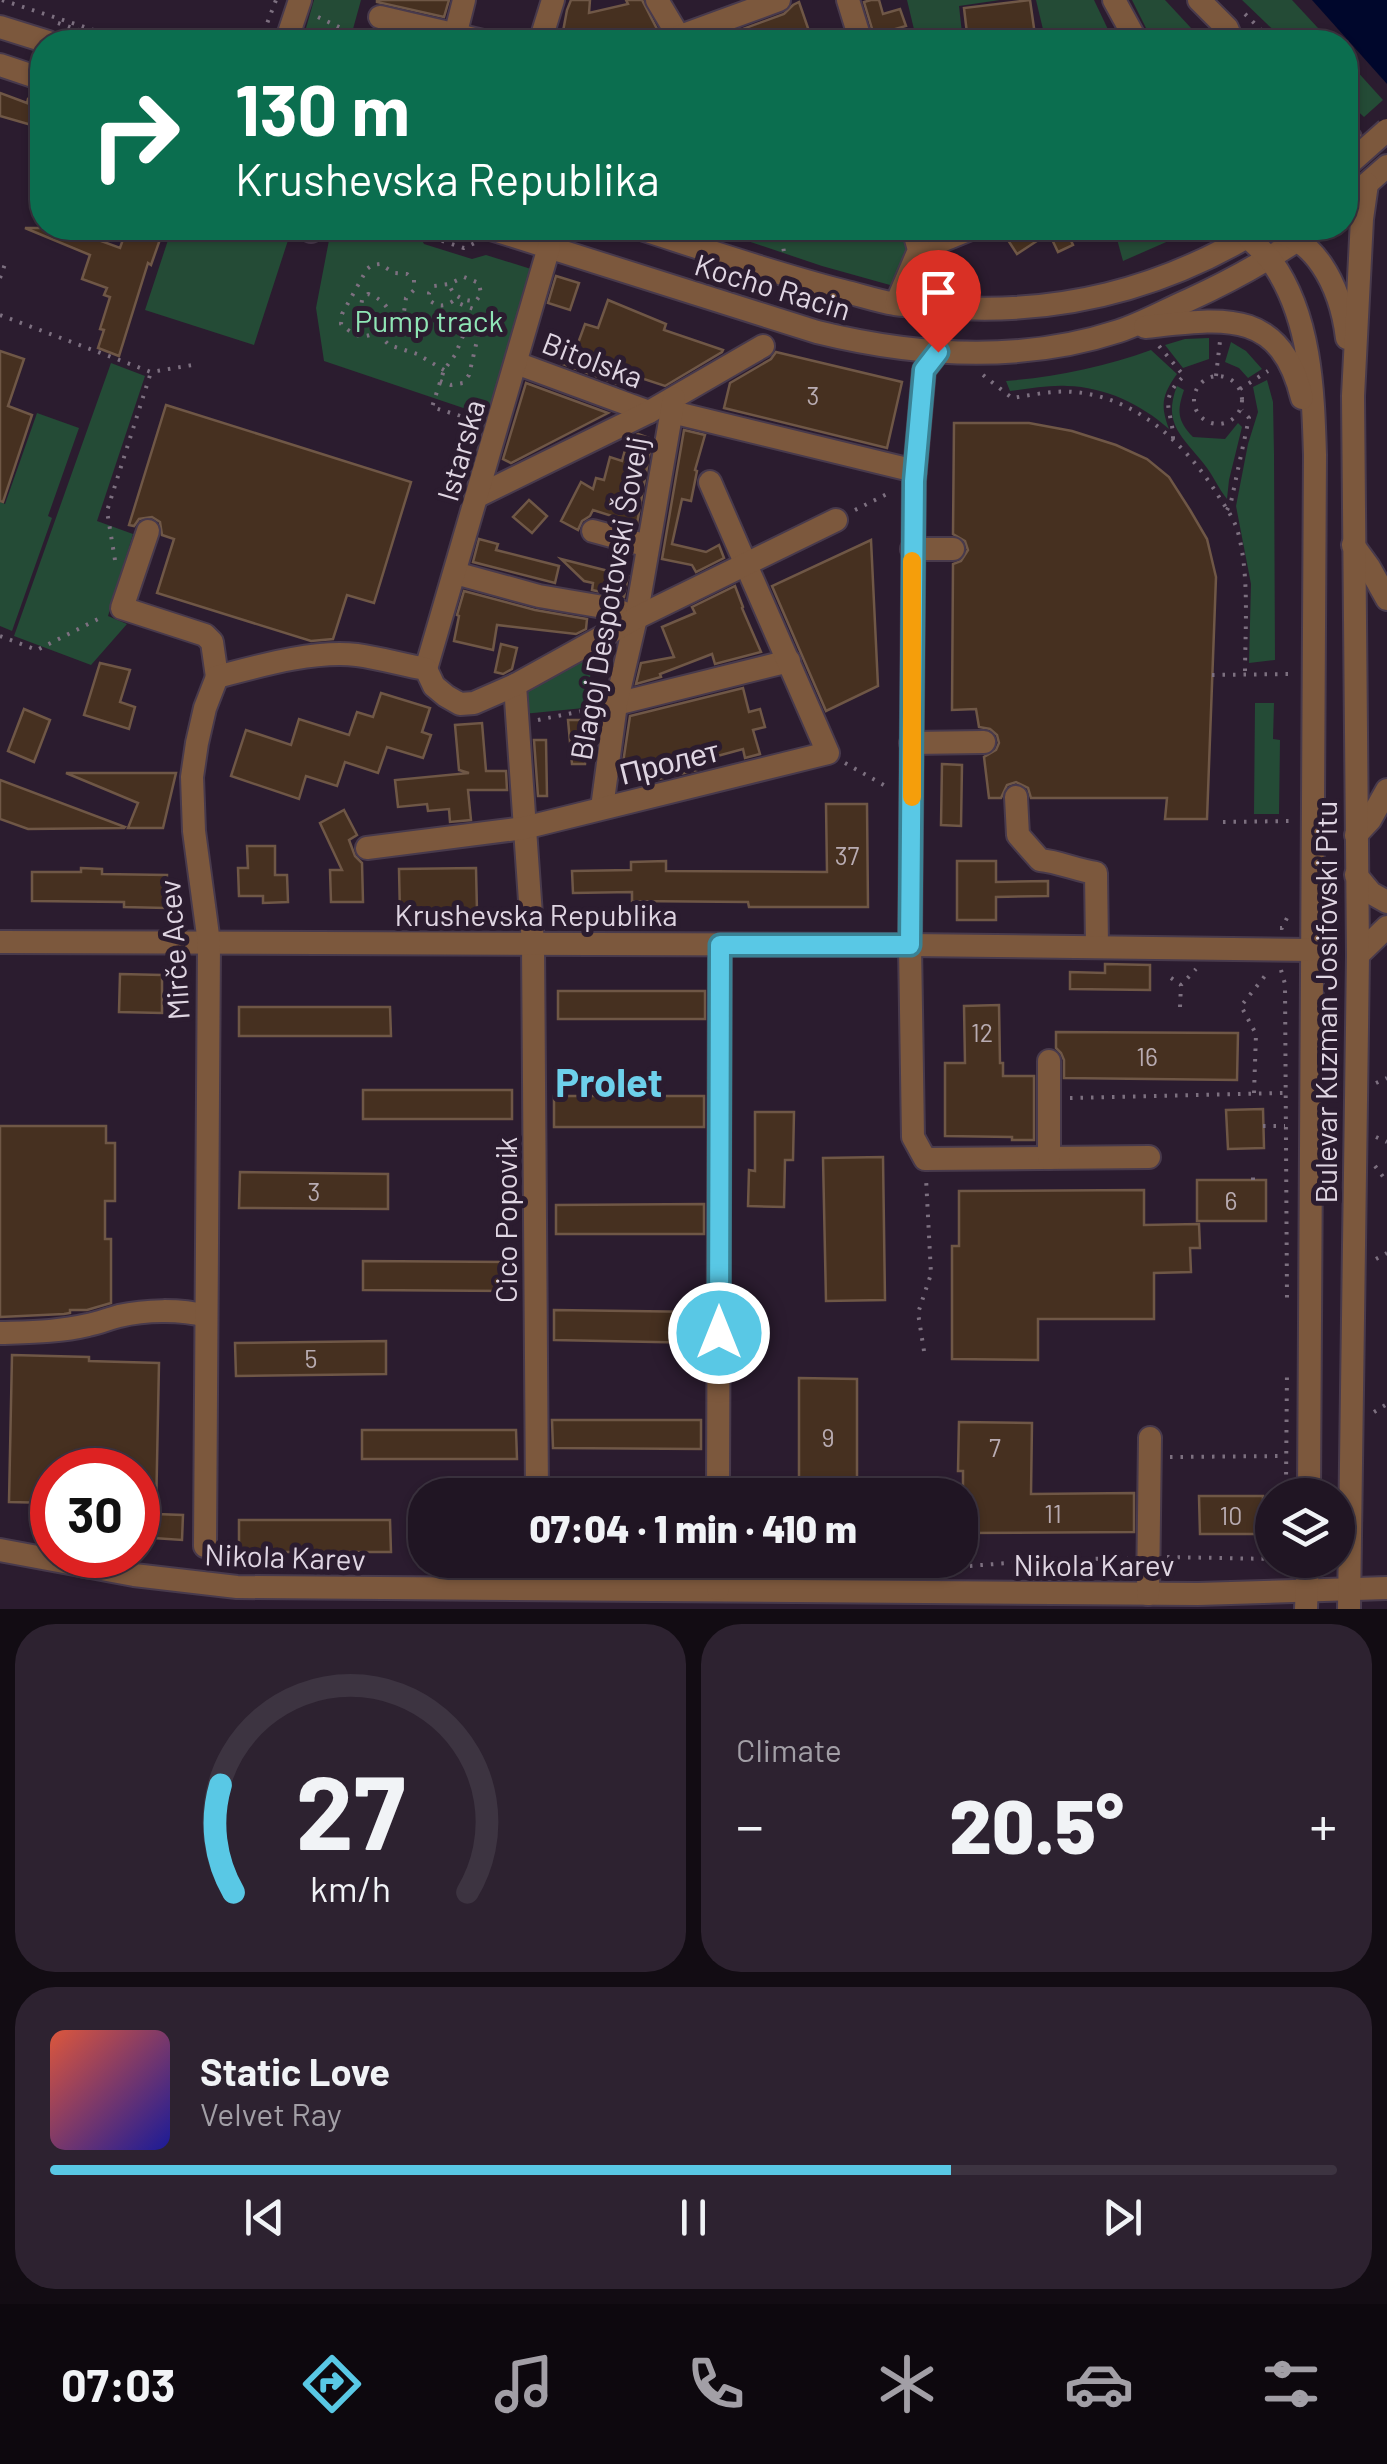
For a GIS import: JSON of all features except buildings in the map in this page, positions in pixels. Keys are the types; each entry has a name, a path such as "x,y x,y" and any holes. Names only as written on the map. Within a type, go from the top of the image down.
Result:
{"street":[{"path":"456,30 464,0"},
{"path":"544,30 553,0"},
{"path":"658,0 670,30"},
{"path":"703,30 779,0"},
{"path":"848,0 857,30"},
{"path":"1114,0 1130,30"},
{"path":"1199,0 1235,30"},
{"path":"291,30 302,6"},
{"path":"380,17 431,30"},
{"path":"0,28 30,37"},
{"path":"0,64 30,75"},
{"path":"1358,156 1387,130"},
{"path":"1358,192 1387,166"},
{"name":"Bulevar Kuzman Josifovski Pitu","path":"1350,1598 1358,954 1354,396 1361,230 1368,184"},
{"name":"Kocho Racin","path":"525,240 816,332 864,344 938,352 1020,352 1125,329 1270,259 1289,240"},
{"name":"Kocho Racin","path":"675,240 798,280 896,304 984,311 1043,308 1097,298 1153,281 1233,240"},
{"path":"896,304 916,240"},
{"path":"1258,240 1270,259"},
{"name":"Bulevar Kuzman Josifovski Pitu","path":"1303,240 1339,299 1354,396"},
{"name":"Istarska","path":"426,669 549,248"},
{"name":"Bulevar Kuzman Josifovski Pitu","path":"1270,259 1286,288 1304,338 1313,394 1315,455 1309,1478"},
{"name":"Bulevar Kuzman Josifovski Pitu","path":"1125,329 1212,320 1240,323 1265,334 1282,351 1296,378 1315,455"},
{"name":"Bitolska","path":"478,496 665,407 763,346"},
{"path":"938,352 924,370 914,476 910,945 914,1136 925,1159 1149,1157"},
{"name":"Bitolska","path":"516,363 665,407"},
{"path":"665,407 914,476"},
{"name":"Blagoj Despotovski Šovelj","path":"602,808 616,704 648,546 665,407"},
{"path":"710,482 828,753"},
{"path":"148,531 122,608 205,636 212,642 216,677 267,664 354,655 426,669 434,686 460,704 474,703 514,685 636,618 836,520"},
{"path":"593,531 648,546"},
{"path":"1353,545 1387,599"},
{"path":"912,548 953,548"},
{"path":"455,573 539,596 615,609 636,618"},
{"path":"616,704 790,661"},
{"name":"Mirče Acev","path":"205,1546 210,943 194,831 192,777 201,725 216,677"},
{"path":"514,685 534,944"},
{"path":"911,743 984,742"},
{"name":"Пролет","path":"367,848 524,828 828,753"},
{"path":"1356,835 1370,820 1387,790"},
{"path":"1016,798 1018,834 1040,860 1062,862 1096,873 1097,946"},
{"path":"1356,875 1371,893 1387,902"},
{"path":"1358,954 1387,928"},
{"name":"Krushevska Republika","path":"0,942 1311,950"},
{"name":"Cico Popoviḱ","path":"534,944 537,1478"},
{"path":"718,1478 720,945"},
{"path":"1049,1061 1049,1158"},
{"path":"0,1333 45,1332 146,1312 206,1316"},
{"path":"1148,1594 1150,1448"},
{"name":"Nikola Karev","path":"0,1550 134,1575 237,1587 516,1599 606,1588 718,1590 768,1600 932,1601 1148,1594 1198,1602 1350,1598 1387,1588"},
{"path":"718,1578 718,1590"},
{"path":"606,1588 625,1609"}],"path":[{"path":"2,0 93,30"},
{"path":"265,30 276,0"},
{"path":"302,6 347,30"},
{"path":"782,240 785,259"},
{"path":"0,278 5,264"},
{"path":"444,370 384,340 392,318 378,297 368,294 362,300 361,307 374,328 370,336 353,334 341,324 342,314 372,265 380,264 414,280 404,312 424,325 437,322 458,327 463,336 444,370 432,407 473,420 469,430"},
{"path":"440,380 451,385 463,383 469,375 482,323 476,310 453,300 436,306 429,300 434,286 464,277 479,283 481,294 476,302 456,295"},
{"path":"449,284 461,304"},
{"path":"0,316 152,372 198,364"},
{"path":"1156,342 1184,376 1170,394 1167,411 1174,430 1173,441"},
{"path":"1216,376 1219,349"},
{"path":"116,569 108,511 152,372"},
{"path":"983,375 1012,398 1073,392 1132,408 1200,468 1237,530 1246,586 1245,675"},
{"path":"1240,390 1261,375"},
{"path":"1224,376 1240,390 1242,409 1236,418 1223,425 1205,422 1194,406 1195,390 1206,378 1224,376"},
{"path":"1228,510 1249,418 1242,409"},
{"path":"836,520 914,476"},
{"path":"0,636 37,650 122,608"},
{"path":"1212,675 1294,674"},
{"path":"516,724 616,704"},
{"path":"828,753 912,802"},
{"path":"1223,822 1293,821"},
{"path":"1282,928 1290,912"},
{"path":"1180,1007 1180,985 1203,962 1184,962"},
{"path":"1254,1093 1256,1034 1240,1006 1271,968 1281,969 1285,984 1288,1304"},
{"path":"1171,978 1180,985"},
{"path":"1372,1086 1387,1078"},
{"path":"1068,1098 1285,1093"},
{"path":"1263,1126 1286,1126"},
{"path":"1372,1136 1387,1142"},
{"path":"924,1351 918,1313 932,1274 925,1159"},
{"path":"1372,1162 1387,1182"},
{"path":"1372,1262 1387,1253"},
{"path":"1286,1478 1287,1369"},
{"path":"1370,1414 1387,1404"},
{"path":"1150,1448 1285,1456"},
{"path":"978,1565 1148,1557 1255,1559"}],"green space":[{"path":"314,0 361,0 353,29 357,30 305,30"},
{"path":"907,0 1000,0 959,6 962,30 914,30"},
{"path":"1036,0 1094,0 1108,30 1043,30"},
{"path":"1132,0 1165,0 1193,30 1147,30"},
{"path":"1242,0 1292,0 1320,30 1273,30"},
{"path":"1358,72 1383,100 1364,117 1358,111"},
{"path":"168,240 288,240 254,345 145,310"},
{"name":"Pump track","path":"329,240 422,240 424,244 472,259 486,255 531,269 490,417 324,361 316,308"},
{"path":"745,240 906,240 909,252 902,278 890,285"},
{"path":"1117,240 1171,240 1123,261"},
{"path":"1209,338 1209,359 1183,368 1165,345 1185,339"},
{"path":"1231,342 1246,351 1262,369 1248,378 1239,368 1225,362"},
{"path":"1151,350 1177,374 1164,400 1169,429 1147,412 1109,393 1067,386 1010,391 1006,381 1080,370"},
{"path":"111,363 145,376 97,521 133,534 108,616 127,624 91,665 14,636"},
{"path":"1267,380 1273,402 1275,660 1249,663 1251,584 1236,506 1258,412 1253,387"},
{"path":"1177,386 1184,390 1181,420 1193,437 1225,439 1238,423 1242,427 1227,499 1173,420"},
{"path":"37,413 79,428 12,631 0,626 0,502 5,504"},
{"path":"606,643 613,649 609,665 593,662 584,708 523,714 520,689"},
{"path":"1255,703 1274,703 1273,739 1280,740 1279,814 1254,814"}],"water":[{"path":"1312,0 1387,0 1387,84 1358,52 1358,30 1339,30"}],"slow traffic":[{"path":"912,561 912,797"}],"district":[{"name":"Prolet","path":"609,1081"}],"route":[{"path":"719,1333 720,945 910,945 914,481 924,370 938,352"}]}
